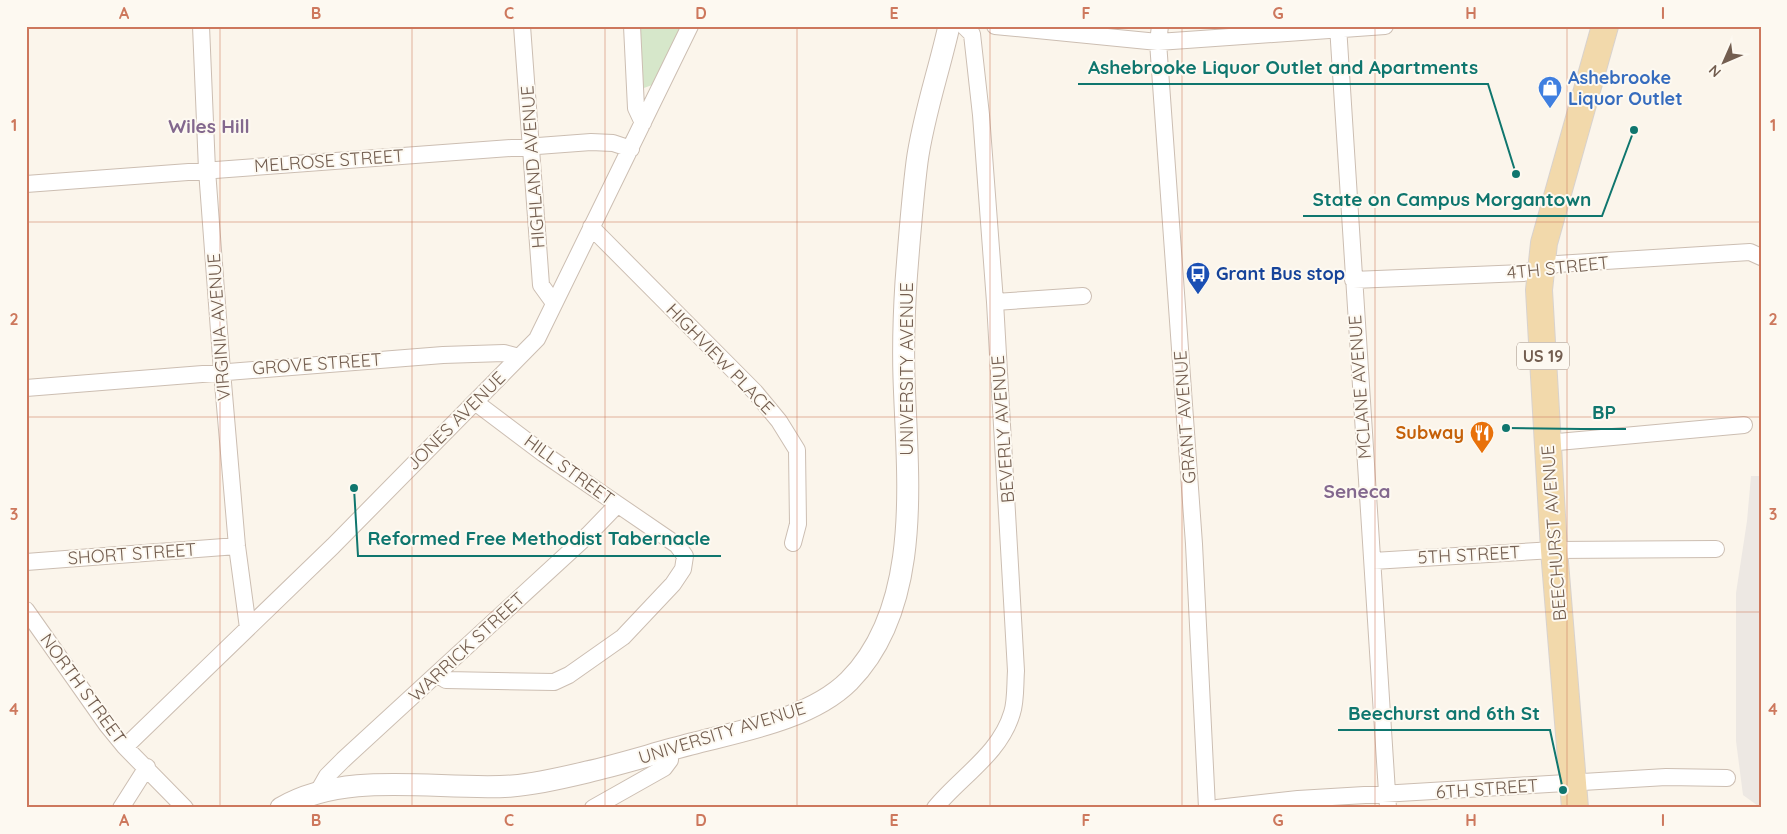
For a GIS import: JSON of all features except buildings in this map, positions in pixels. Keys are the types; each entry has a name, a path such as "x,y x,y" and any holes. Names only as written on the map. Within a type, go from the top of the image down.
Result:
{"main road":[{"name":"BEECHURST AVENUE","path":"1574,796 1554,550 1539,290 1544,242 1605,26"}],"street":[{"name":"VIRGINIA AVENUE","path":"201,26 207,170 222,372 237,546 248,628"},
{"name":"HIGHLAND AVENUE","path":"522,26 541,285 554,303"},
{"path":"632,26 636,108 643,123"},
{"name":"JONES AVENUE","path":"125,747 248,628 538,339 690,26"},
{"name":"UNIVERSITY AVENUE","path":"281,808 320,790 365,785 510,786 540,782 669,750 778,720 813,706 848,682 871,652 892,613 906,536 909,475 904,374 905,294 917,160 949,26"},
{"name":"BEVERLY AVENUE","path":"935,808 977,767 1003,734 1013,712 1016,671 995,302 976,62 972,34 964,26"},
{"path":"995,26 1159,34 1385,26"},
{"name":"MCLANE AVENUE","path":"1337,28 1388,802"},
{"name":"GRANT AVENUE","path":"1159,34 1193,534 1207,808"},
{"name":"MELROSE STREET","path":"26,184 531,146 606,142 631,149"},
{"name":"HIGHVIEW PLACE","path":"592,227 755,392 779,421 796,450 798,524 794,543"},
{"name":"4TH STREET","path":"1353,280 1523,273 1557,264 1750,252 1761,257"},
{"path":"995,302 1084,296"},
{"name":"GROVE STREET","path":"26,388 443,355 504,352 519,357"},
{"name":"HILL STREET","path":"437,674 446,680 532,683 554,682 569,675 623,637 673,584 683,569 685,556 677,545 617,505 476,402"},
{"path":"1548,443 1744,425"},
{"name":"WARRICK STREET","path":"320,790 327,776 588,535 617,505"},
{"name":"SHORT STREET","path":"26,562 237,546"},
{"name":"5TH STREET","path":"1372,561 1554,550 1716,549"},
{"name":"NORTH STREET","path":"26,610 107,725 125,747 147,767 185,808"},
{"path":"593,808 664,768 670,760 669,750"},
{"path":"121,808 147,767"},
{"name":"6TH STREET","path":"1217,808 1298,799 1388,802 1574,796 1666,777 1727,778"}],"shaded area":[{"path":"1751,476 1761,476 1761,808 1743,795 1736,741 1736,593 1747,521"}],"green space":[{"path":"634,26 683,26 655,84 641,89"}],"place":[{"name":"Ashebrooke Liquor Outlet","path":"1550,109"},
{"name":"State on Campus Morgantown","path":"1634,130"},
{"name":"Ashebrooke Liquor Outlet and Apartments","path":"1516,174"},
{"name":"Grant Bus stop","path":"1198,295"},
{"name":"BP","path":"1506,428"},
{"name":"Subway","path":"1482,454"},
{"name":"Reformed Free Methodist Tabernacle","path":"354,488"},
{"name":"Beechurst and 6th St","path":"1563,790"}],"district":[{"name":"Wiles Hill","path":"209,126"},
{"name":"Seneca","path":"1357,491"}]}
